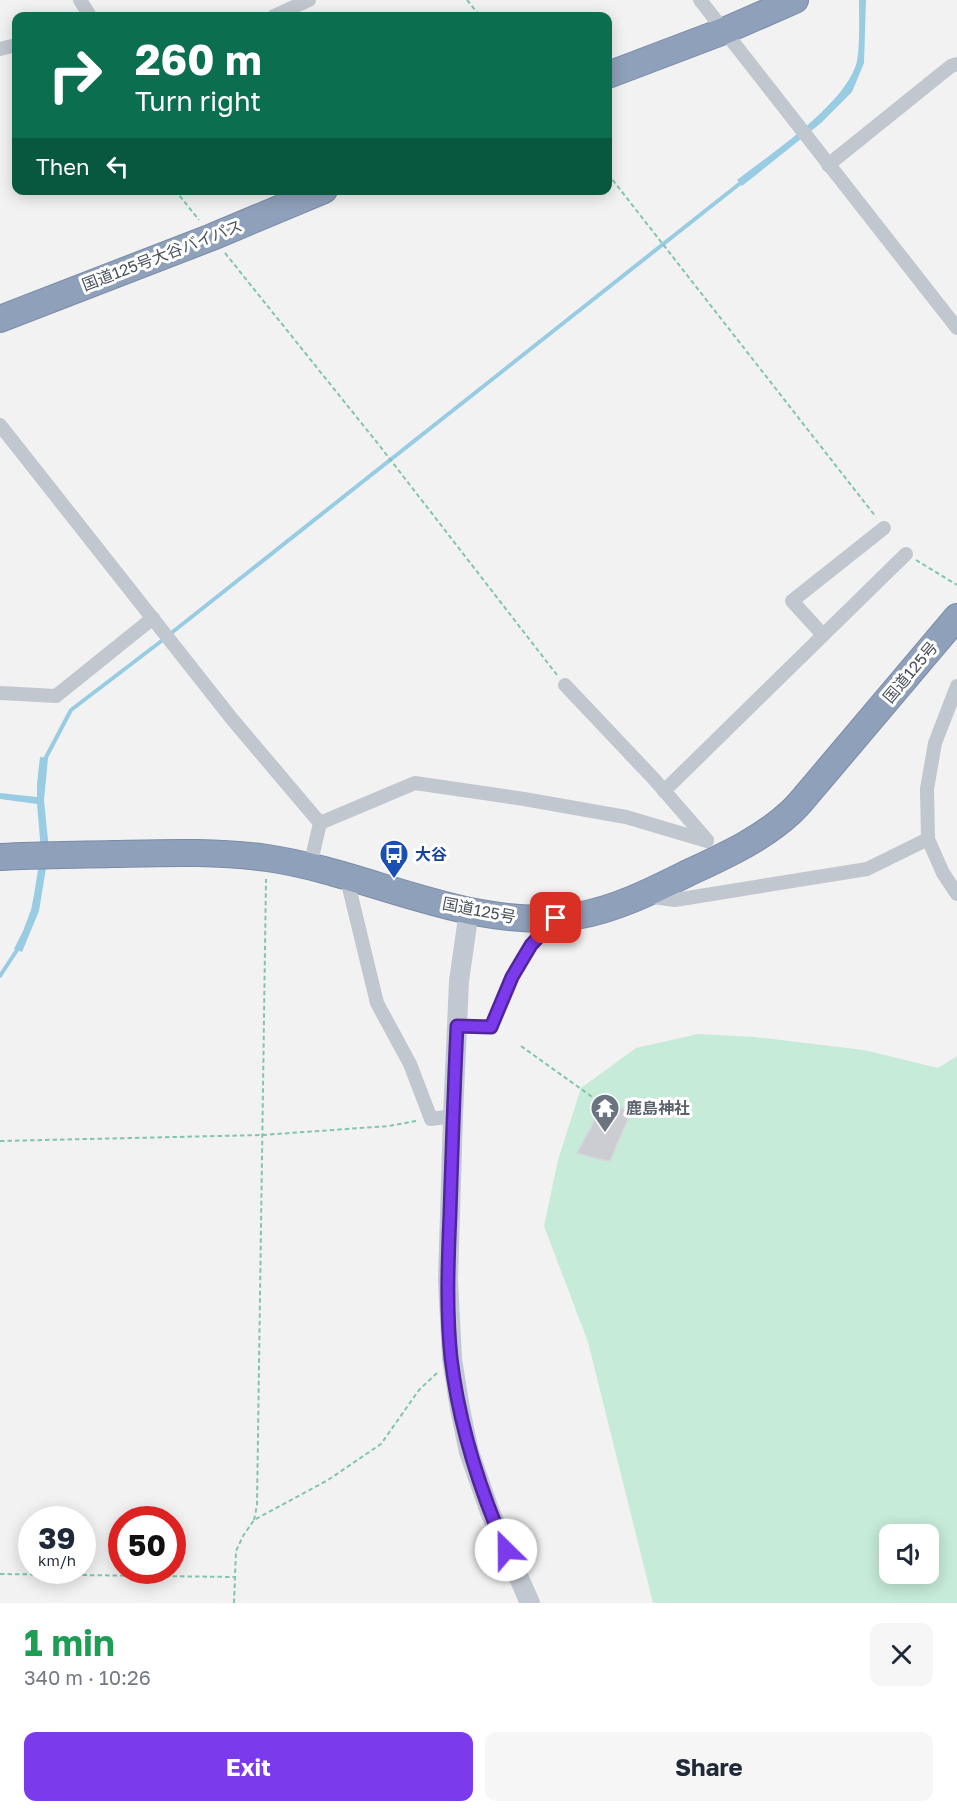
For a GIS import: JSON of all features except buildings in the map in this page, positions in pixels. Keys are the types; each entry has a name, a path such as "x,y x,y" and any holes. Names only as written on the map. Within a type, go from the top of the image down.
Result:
{"highway":[{"path":"612,73 724,31 795,0"},
{"name":"国道125号大谷バイパス","path":"0,318 212,237 312,195"},
{"name":"国道125号","path":"10,856 186,853 267,858 346,875 469,911 508,918 579,916 607,909 641,895 714,849 766,831 791,812 957,617"}],"main road":[{"path":"469,911 459,981 453,1116 448,1280 452,1359 469,1452 490,1512 530,1603"}],"street":[{"path":"283,12 309,0"},
{"path":"700,0 957,328"},
{"path":"828,165 951,66 957,64"},
{"path":"0,425 232,719 320,823"},
{"path":"824,635 792,602 884,528"},
{"path":"664,791 906,554"},
{"path":"0,693 56,696 156,621"},
{"path":"565,685 664,791 714,849"},
{"path":"957,686 935,743 927,789 928,839 943,873 957,894"},
{"path":"320,823 415,783 626,817 714,849"},
{"path":"310,866 320,823"},
{"path":"641,895 675,900 867,869 928,839"},
{"path":"346,875 377,1003 410,1064 431,1119 453,1116"},
{"path":"457,1026 491,1027 512,977 526,953 556,918"}],"path":[{"path":"467,0 477,12"},
{"path":"612,179 884,528"},
{"path":"179,195 379,445 565,685"},
{"path":"906,554 957,585"},
{"path":"234,1603 236,1551 254,1520 257,1505 267,858"},
{"path":"520,1046 602,1104"},
{"path":"0,1140 262,1135 389,1126 431,1119"},
{"path":"254,1520 328,1480 381,1444 419,1390 452,1359"},
{"path":"0,1574 234,1577"}],"green space":[{"path":"698,1034 755,1037 864,1050 938,1068 957,1056 957,1603 653,1603 588,1342 544,1226 558,1160 581,1088 636,1048"}],"water":[{"path":"859,0 866,0 864,63 852,92 821,123 742,186 737,180 788,142 824,110 851,77 858,54"},
{"path":"40,757 48,758 44,800 49,850 39,911 22,952 14,949 31,910 41,851 37,804 0,799 0,793 37,797"}],"waterway":[{"path":"170,634 743,181"},
{"path":"44,761 71,710 164,639"},
{"path":"0,976 19,947"}],"place":[{"name":"大谷","path":"394,880"},
{"name":"鹿島神社","path":"605,1134"}],"route":[{"path":"506,1550 469,1452 452,1359 448,1318 457,1026 491,1027 512,977 531,945 556,918"}]}
